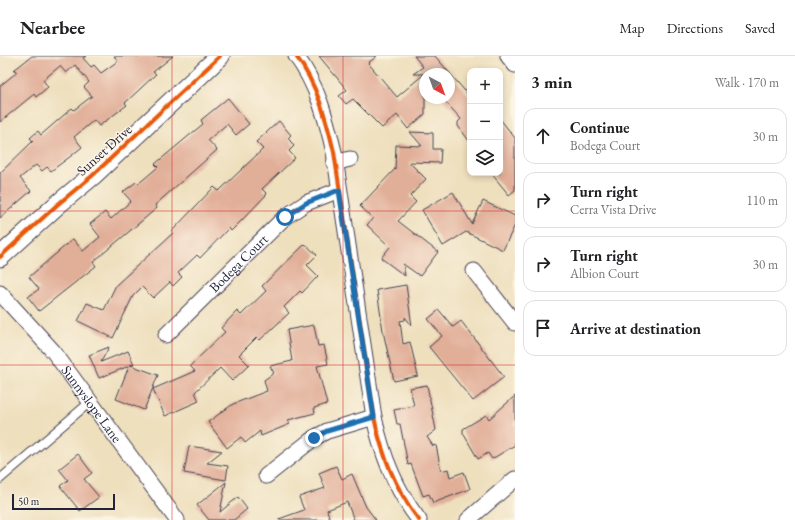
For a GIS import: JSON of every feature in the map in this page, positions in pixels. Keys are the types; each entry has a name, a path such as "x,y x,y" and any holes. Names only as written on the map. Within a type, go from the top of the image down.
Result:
{"street":[{"name":"Sunset Drive","path":"0,257 57,205 92,176 220,56"},
{"path":"296,56 317,93 322,106 334,152 334,163 378,438 393,480 419,520"},
{"path":"508,56 515,65"},
{"path":"334,163 350,159"},
{"name":"Bodega Court","path":"166,335 285,217 306,203 339,190"},
{"path":"474,272 515,323"},
{"name":"Sunnyslope Lane","path":"0,293 53,351 177,520"},
{"path":"266,476 314,438 327,431 374,417"},
{"path":"468,520 515,479"}],"lane":[{"path":"0,479 90,402"}],"building":[{"path":"32,56 86,56 83,58 91,67 94,65 101,73 118,61 114,56 173,56 153,72 156,74 125,103 127,105 99,126 94,120 74,137 82,147 71,156 51,171 47,167 42,171 36,165 20,178 31,191 0,218 0,173 33,141 30,138 38,131 41,135 72,108 74,110 92,96 84,87 89,82 75,65 66,73 60,66 43,80 48,87 36,97 34,94 0,122 0,86 17,72 14,70"},
{"path":"319,56 377,56 368,63 397,97 419,78 419,104 425,104 425,114 408,129 397,115 382,128 353,99 346,104 339,96 347,90"},
{"path":"414,56 435,56 445,68 422,68 423,67"},
{"path":"419,70 419,74 413,74"},
{"path":"455,79 467,93 467,138 458,126 458,122 461,119 447,104 455,104"},
{"path":"228,98 249,124 236,135 227,124 208,140 217,150 155,205 157,208 93,262 96,266 39,311 28,297 39,289 29,277 73,239 83,251 100,237 90,224 105,212 111,219 131,201 123,192 136,182 138,184 158,167 155,164 203,124 201,120"},
{"path":"279,121 291,135 288,138 294,146 289,151 295,158 262,189 267,194 231,231 229,228 200,258 197,255 178,273 182,277 173,286 170,282 153,298 142,287 133,296 113,338 78,321 87,303 104,310 116,285 173,233 172,231 214,187 219,191 263,149 256,142"},
{"path":"503,123 515,138 515,190 509,195 493,176 503,176"},
{"path":"410,132 433,133 433,149 441,149 440,163 409,162 426,179 410,196 416,202 398,221 438,252 420,276 403,264 405,276 381,258 390,247 367,225 373,218 360,206 395,169 396,145 422,146"},
{"path":"453,192 472,224 483,201 515,216 515,225 503,250 466,232 443,246 422,210"},
{"path":"305,244 317,255 307,265 318,276 302,293 300,291 284,307 289,313 260,340 257,337 239,355 249,365 232,381 220,368 195,392 199,401 165,416 153,389 195,371 190,366 225,332 221,328 237,311 241,315 266,291 262,286"},
{"path":"406,285 412,326 405,317 405,320 400,321 403,344 410,342 418,376 394,381 383,331 377,290"},
{"path":"439,310 453,327 461,321 504,377 473,401 429,347 442,336 428,319"},
{"path":"314,325 318,346 324,345 328,364 317,366 327,404 314,408 315,413 288,420 290,424 261,436 260,431 245,443 241,437 227,448 208,422 233,404 267,391 264,380 274,373 270,366 292,361 287,330"},
{"path":"109,347 101,362 128,351 134,364 130,365 158,375 144,410 116,399 129,366 99,378 89,355"},
{"path":"427,385 436,430 427,437 433,446 436,445 441,471 448,469 450,477 464,472 470,489 433,503 429,494 423,496 411,464 408,465 400,424 397,424 394,410 414,406 410,388"},
{"path":"515,396 515,445 492,459 488,453 478,459 463,433 463,429 486,415 489,419"},
{"path":"189,446 222,451 207,463 228,466 226,480 184,473"},
{"path":"78,454 92,473 84,479 99,497 80,511 60,486 68,480 59,469"},
{"path":"336,466 342,479 352,474 366,507 376,520 354,520 347,502 327,510 330,520 279,520 304,510 299,497 325,488 319,473"},
{"path":"226,482 220,512 238,497 247,509 234,520 209,520 197,505"}],"cycle path":[{"path":"0,257 57,205 92,176 220,56"},
{"path":"296,56 310,78 320,102 334,152 377,431 385,458 396,484 419,520"}],"route":[{"path":"285,217 306,203 339,190 374,417 353,422 327,431 314,438"}]}
